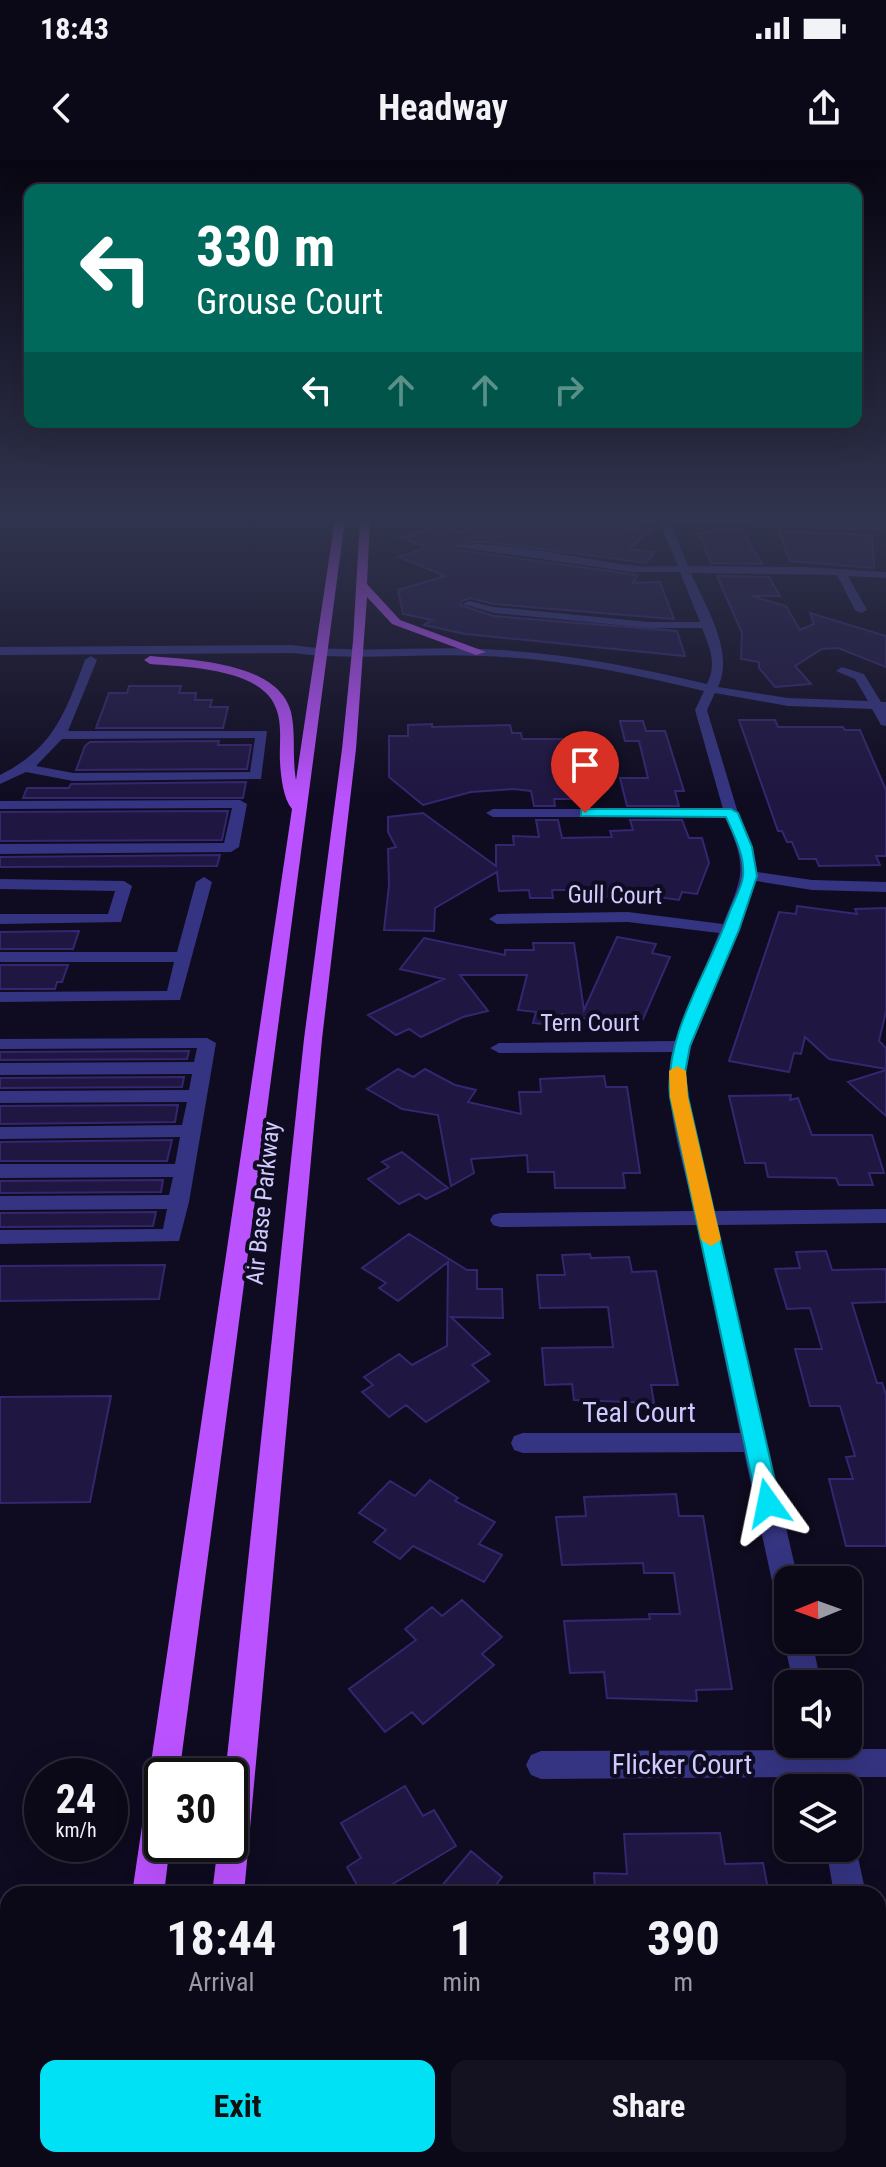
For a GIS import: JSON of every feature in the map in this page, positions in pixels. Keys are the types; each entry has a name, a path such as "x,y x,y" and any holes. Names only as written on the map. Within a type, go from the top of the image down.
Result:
{"main road":[{"name":"Air Base Parkway","path":"167,1758 327,613"},
{"name":"Air Base Parkway","path":"229,1886 313,1039 349,749 360,613"},
{"path":"385,613 403,627 480,652"},
{"path":"150,660 234,672 252,678 275,694 284,712 287,767 298,817"},
{"path":"149,1886 152,1862"}],"street":[{"path":"521,613 618,622 707,625"},
{"path":"702,613 720,662 718,674 701,710 703,727 745,847 750,876 731,930 682,1046 677,1073 679,1097 782,1566"},
{"path":"0,651 292,649 321,653 480,652 584,660 788,702 882,706"},
{"path":"0,661 292,659 321,653"},
{"path":"0,780 26,768 47,752 59,735 91,660"},
{"path":"842,671 860,677 882,706 886,722"},
{"path":"26,768 73,777 256,776 262,734 59,735"},
{"path":"0,805 240,804 231,847 0,849"},
{"path":"493,813 731,813"},
{"path":"750,876 812,885 886,887"},
{"path":"0,997 174,996 204,882"},
{"path":"0,884 124,886 115,919 0,919"},
{"name":"Gull Court","path":"497,919 628,917 731,930"},
{"path":"0,957 184,957"},
{"path":"0,1044 207,1043 172,1236 0,1237"},
{"name":"Tern Court","path":"499,1048 682,1046"},
{"path":"0,1069 202,1068"},
{"path":"0,1097 197,1096"},
{"path":"0,1133 191,1131"},
{"path":"0,1171 184,1170"},
{"path":"0,1203 179,1202"},
{"path":"500,1220 886,1216"},
{"name":"Teal Court","path":"523,1443 755,1442"},
{"name":"Flicker Court","path":"541,1765 886,1763"},
{"path":"844,1862 848,1886"}],"building":[{"path":"484,613 677,631 685,656 465,634 424,625 432,620 403,614"},
{"path":"598,613 672,613 674,619"},
{"path":"733,613 790,613 800,630 814,624 810,613 886,636 886,667 838,648 822,649 795,666 811,684 775,687 759,668 759,662 741,659 742,633"},
{"path":"129,686 181,686 179,693 196,693 195,700 212,700 210,707 228,707 223,728 96,728 109,693 127,693"},
{"path":"739,720 775,720 778,727 860,730 886,790 886,856 876,856 880,865 819,866 816,859 799,859 792,842 787,842 782,831 778,831"},
{"path":"620,721 643,721 646,731 665,731 684,791 675,791 679,806 627,806 620,778 648,778 639,741 625,741"},
{"path":"432,724 432,727 510,725 512,733 521,733 522,739 582,739 594,792 578,793 579,799 554,799 555,806 534,806 531,791 514,789 471,792 423,805 389,777 389,736 408,736 408,725"},
{"path":"219,741 218,745 251,745 247,769 76,770 85,746 90,742"},
{"path":"246,782 243,798 23,798 27,788 69,788 71,784"},
{"path":"228,811 222,840 0,841 0,812"},
{"path":"423,813 496,866 496,845 514,845 513,836 539,837 536,820 558,820 562,838 612,837 610,831 633,830 630,820 682,820 689,838 702,838 709,863 697,894 682,892 679,900 629,893 628,899 604,896 606,890 552,890 553,898 530,898 529,890 499,891 497,872 435,908 434,931 384,930 389,885 388,849 396,847 388,832 388,817"},
{"path":"220,855 217,866 0,867 0,857"},
{"path":"797,906 857,914 855,909 886,908 886,1011 879,1041 886,1048 886,1069 829,1059 805,1037 801,1054 794,1053 789,1072 729,1061 779,912 796,914"},
{"path":"79,931 73,949 0,949 0,932"},
{"path":"617,937 656,944 652,953 670,957 643,1019 624,1015 620,1025 562,1014 560,1026 533,1023 536,1012 518,1010 527,975 460,975 488,1011 463,1017 421,1037 409,1029 396,1035 368,1015 444,979 400,969 424,938 505,955 505,950 534,950 533,943 574,943 584,1010"},
{"path":"0,965 68,965 62,982 57,982 55,989 0,989"},
{"path":"189,1051 187,1059 0,1060 0,1052"},
{"path":"398,1069 413,1077 425,1069 455,1085 476,1090 468,1102 521,1114 519,1092 541,1092 540,1079 604,1076 606,1087 627,1087 640,1173 623,1173 625,1188 555,1188 554,1172 528,1172 527,1155 471,1159 474,1173 451,1186 438,1115 402,1109 367,1089"},
{"path":"886,1070 886,1116 848,1082"},
{"path":"184,1077 182,1087 0,1088 0,1078"},
{"path":"791,1095 790,1100 798,1098 812,1135 872,1135 884,1173 869,1173 873,1185 839,1185 836,1178 768,1177 765,1163 745,1163 729,1096"},
{"path":"178,1105 175,1122 0,1124 0,1106"},
{"path":"172,1140 167,1161 0,1161 0,1142"},
{"path":"402,1152 448,1188 426,1199 419,1194 399,1204 368,1179 389,1167 382,1162"},
{"path":"163,1180 161,1192 0,1193 0,1181"},
{"path":"156,1212 153,1226 0,1227 0,1213"},
{"path":"409,1234 467,1270 477,1270 477,1289 502,1289 503,1318 451,1317 490,1354 472,1365 489,1381 426,1422 406,1405 389,1417 362,1392 373,1385 364,1377 399,1354 412,1365 447,1346 448,1262 398,1301 379,1288 386,1283 362,1268"},
{"path":"826,1251 832,1270 886,1269 886,1302 852,1303 877,1383 882,1383 886,1395 886,1546 846,1546 829,1479 853,1479 846,1457 855,1456 840,1406 810,1406 795,1349 822,1349 810,1308 787,1309 775,1269 800,1268 796,1252"},
{"path":"590,1254 591,1258 629,1257 632,1272 656,1271 678,1385 651,1385 654,1403 574,1400 572,1384 545,1385 542,1348 613,1347 608,1307 540,1308 537,1275 565,1275 562,1255"},
{"path":"165,1265 159,1299 0,1301 0,1266"},
{"path":"111,1396 90,1502 0,1503 0,1397"},
{"path":"430,1480 458,1498 455,1501 495,1522 479,1544 502,1555 484,1582 413,1546 400,1559 374,1542 386,1530 359,1513 390,1481 415,1496"},
{"path":"676,1494 679,1516 703,1516 732,1689 696,1690 697,1701 607,1698 604,1672 570,1673 564,1621 650,1619 649,1614 680,1614 674,1573 644,1573 643,1563 562,1565 556,1517 586,1516 584,1497"},
{"path":"462,1600 502,1637 482,1654 494,1665 423,1724 412,1712 385,1732 349,1689 416,1640 405,1629 432,1607 442,1616"},
{"path":"405,1786 423,1816 434,1810 456,1846 389,1886 358,1886 347,1867 361,1858 341,1823"},
{"path":"720,1833 725,1864 763,1863 767,1886 595,1886 594,1873 627,1874 624,1834"},
{"path":"471,1851 502,1877 495,1886 442,1886"}],"slow traffic":[{"path":"677,1071 679,1097 711,1240"}],"route":[{"path":"585,813 731,813 749,861 750,876 731,930 682,1046 677,1073 679,1097 768,1503"}]}
